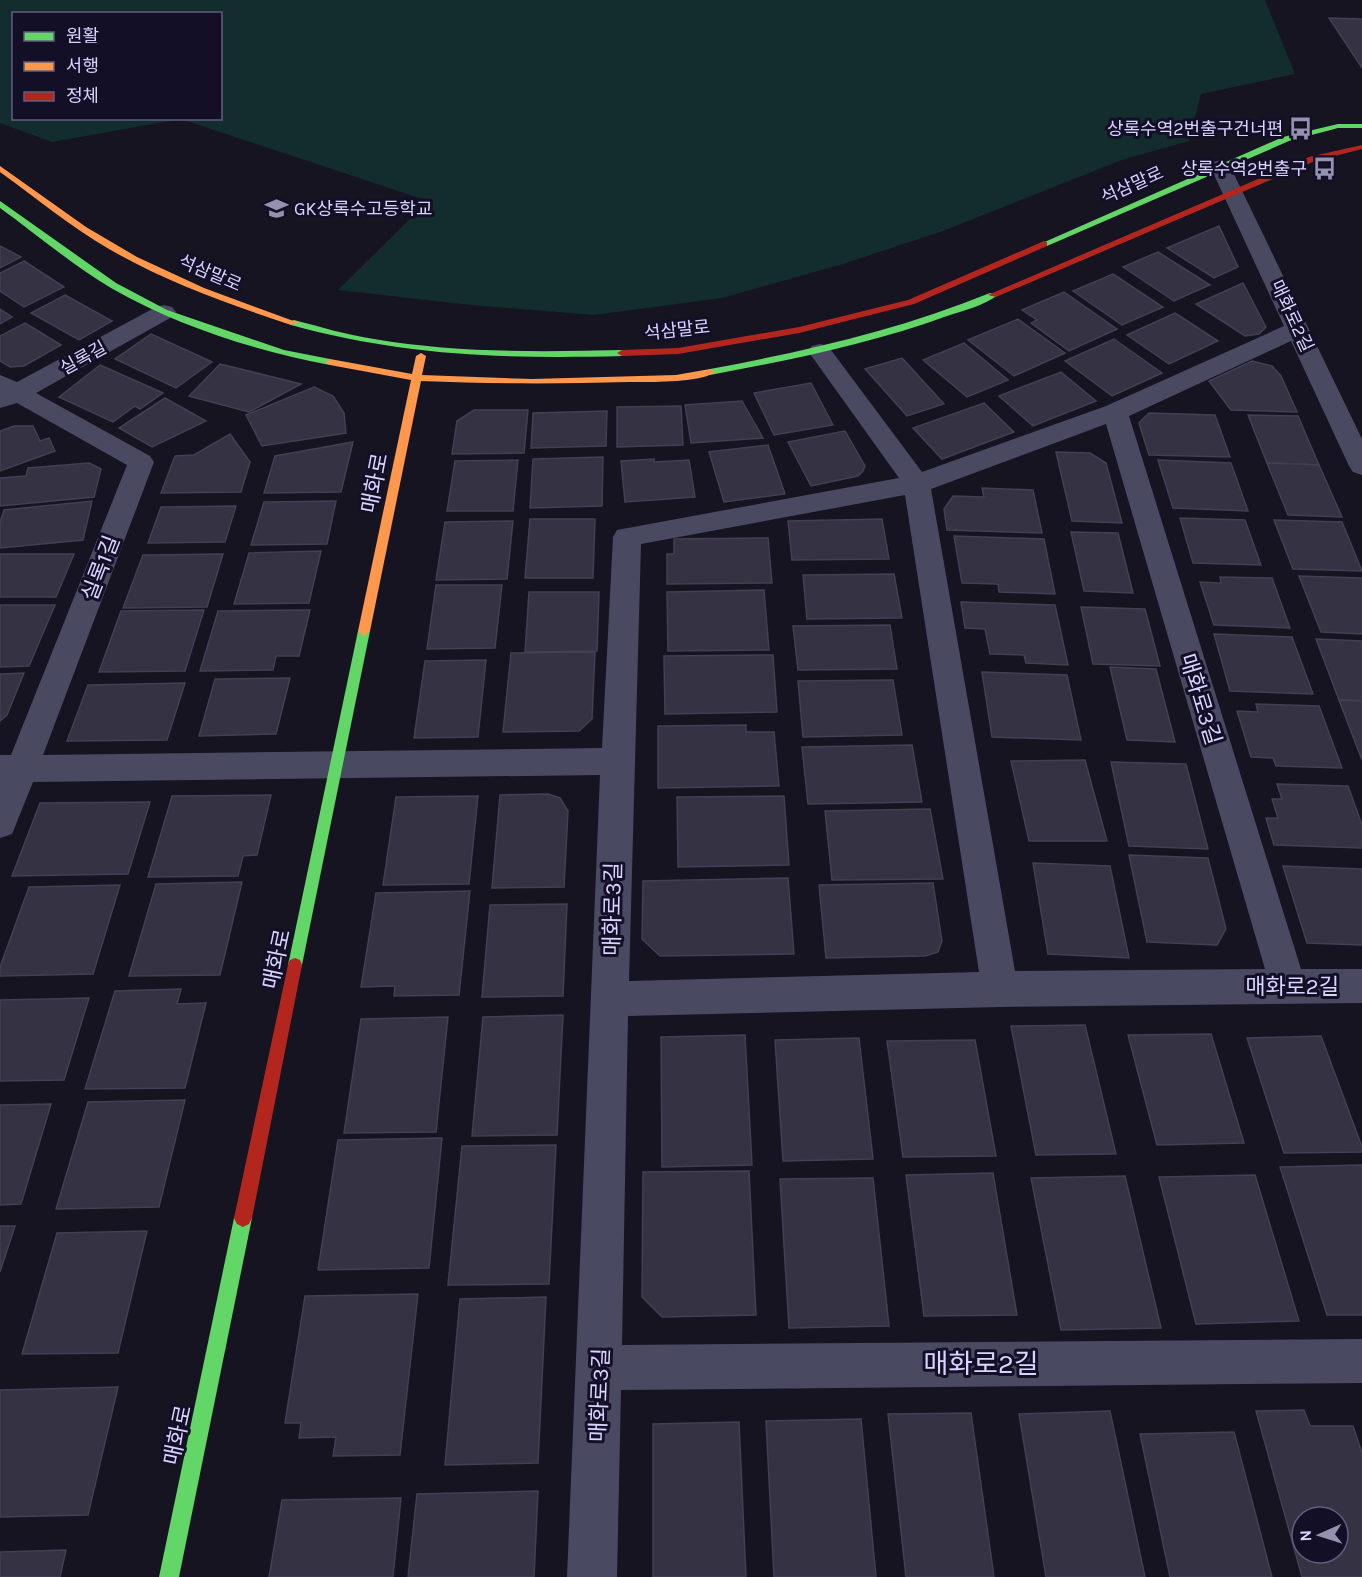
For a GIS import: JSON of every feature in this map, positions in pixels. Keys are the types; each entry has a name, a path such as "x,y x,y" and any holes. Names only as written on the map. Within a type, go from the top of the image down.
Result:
{"street":[{"name":"석삼말로","path":"0,168 112,247 182,282 244,308 333,335 423,349 538,356 678,351 799,330 910,302 1286,139 1338,126 1362,126"},
{"name":"석삼말로","path":"0,204 113,285 164,312 282,353 417,378 532,382 676,378 820,351 949,314 1312,159 1362,147"},
{"name":"매화로2길","path":"1220,166 1362,466"},
{"name":"실록길","path":"6,393 164,312"},
{"name":"매화로3길","path":"592,1577 600,1368 615,761 627,537 917,484 1115,412 1298,329"},
{"name":"매화로","path":"169,1577 423,349"},
{"path":"820,351 917,484 1000,989"},
{"name":"실록1길","path":"0,824 11,769 141,462 6,393"},
{"name":"매화로3길","path":"1115,412 1288,986"},
{"path":"11,769 615,761"},
{"name":"매화로2길","path":"610,999 1000,989 1362,986"},
{"name":"매화로2길","path":"600,1368 1362,1361"}],"green space":[{"path":"0,0 1265,0 1295,74 1201,94 1189,141 1122,160 943,231 843,264 722,298 594,315 471,305 338,290 428,201 184,120 222,120 222,12 12,12 12,120 175,120 52,142 0,123"}],"building":[{"path":"1329,18 1362,19 1362,68"},
{"path":"1219,226 1238,267 1214,278 1167,248"},
{"path":"0,246 21,257 0,268"},
{"path":"1158,252 1210,285 1174,301 1123,267"},
{"path":"24,261 64,287 24,307 0,291 0,273"},
{"path":"1113,274 1163,307 1122,325 1073,291"},
{"path":"1243,283 1266,327 1259,334 1245,336 1196,304"},
{"path":"1064,292 1117,329 1069,351 1031,323 1037,320 1022,310"},
{"path":"65,295 112,321 79,340 31,313"},
{"path":"0,309 12,317 0,324"},
{"path":"1175,313 1218,341 1169,364 1127,335"},
{"path":"1018,319 1065,353 1014,376 968,340"},
{"path":"25,323 61,345 24,366 10,367 0,361 0,336"},
{"path":"151,334 212,362 176,388 115,359"},
{"path":"1114,339 1162,373 1112,396 1065,361"},
{"path":"964,343 1008,380 967,397 923,360"},
{"path":"902,358 944,404 907,416 865,369"},
{"path":"1252,361 1272,366 1281,376 1297,412 1231,410 1209,381"},
{"path":"220,364 301,384 249,412 189,396"},
{"path":"100,365 163,393 140,409 135,406 113,422 59,397"},
{"path":"1061,372 1096,401 1033,426 999,396"},
{"path":"811,383 833,425 774,435 754,393"},
{"path":"314,387 333,396 344,413 346,433 262,446 246,415"},
{"path":"165,398 206,421 152,447 119,428"},
{"path":"742,401 763,438 691,443 685,405"},
{"path":"984,403 1014,432 942,459 913,428"},
{"path":"681,406 683,445 617,447 617,407"},
{"path":"474,410 528,410 524,453 452,454 457,421"},
{"path":"607,411 606,446 531,448 533,413"},
{"path":"1149,413 1215,415 1230,457 1149,455 1139,423"},
{"path":"1248,415 1298,416 1319,465 1267,463"},
{"path":"14,426 33,426 40,441 49,438 55,451 0,471 0,431"},
{"path":"845,431 865,466 863,471 858,476 811,486 788,442"},
{"path":"230,434 250,462 241,492 161,493 175,456 194,455"},
{"path":"353,442 341,492 264,493 275,456"},
{"path":"768,445 785,494 724,502 709,452"},
{"path":"1056,452 1090,453 1106,463 1122,523 1072,521"},
{"path":"603,457 602,506 530,508 533,459"},
{"path":"654,459 654,462 689,460 695,497 625,502 621,461"},
{"path":"518,460 513,511 447,511 455,461"},
{"path":"1158,460 1231,463 1248,511 1173,508"},
{"path":"89,463 101,469 94,497 0,506 0,478 26,476 28,468"},
{"path":"1267,463 1319,465 1342,517 1288,515"},
{"path":"982,488 1033,490 1042,533 947,530 944,509 953,496 984,497"},
{"path":"92,501 83,540 0,548 0,522 4,510"},
{"path":"336,501 327,544 251,545 264,502"},
{"path":"236,506 225,542 148,543 161,507"},
{"path":"1180,518 1245,520 1261,565 1193,563"},
{"path":"530,519 595,519 593,578 525,578"},
{"path":"882,519 889,559 792,560 788,521"},
{"path":"1274,520 1342,522 1362,571 1293,569"},
{"path":"513,521 507,579 436,580 445,522"},
{"path":"1071,532 1118,533 1133,593 1084,591"},
{"path":"954,536 1044,539 1055,594 999,592 998,584 962,583"},
{"path":"768,538 772,583 667,584 667,554 674,554 674,539"},
{"path":"321,551 309,603 234,604 249,553"},
{"path":"0,554 74,554 56,597 0,597"},
{"path":"223,554 207,607 123,608 143,555"},
{"path":"894,574 902,618 807,619 803,575"},
{"path":"1299,576 1362,578 1362,634 1321,632"},
{"path":"1220,577 1272,578 1290,628 1214,625 1200,582 1221,583"},
{"path":"436,585 502,585 495,648 427,649"},
{"path":"764,590 769,650 668,651 667,592"},
{"path":"529,592 599,592 597,651 525,652"},
{"path":"961,602 1055,605 1068,665 1026,663 1024,655 990,654 985,629 965,628"},
{"path":"0,605 55,605 29,666 0,667"},
{"path":"1081,607 1145,609 1160,666 1093,664"},
{"path":"204,610 185,671 99,672 121,611"},
{"path":"310,610 299,656 276,656 273,670 200,671 218,611"},
{"path":"890,625 897,669 798,670 793,626"},
{"path":"1214,634 1292,637 1313,694 1230,691"},
{"path":"1316,639 1362,641 1362,701 1339,700"},
{"path":"595,652 592,719 579,731 503,732 511,653"},
{"path":"773,655 777,712 665,714 664,656"},
{"path":"486,660 478,737 414,738 425,661"},
{"path":"1110,667 1156,669 1175,742 1127,740"},
{"path":"982,672 1067,675 1081,740 992,737"},
{"path":"24,673 7,715 0,721 0,674"},
{"path":"290,678 276,734 199,736 215,679"},
{"path":"893,680 902,735 803,737 798,681"},
{"path":"185,683 167,740 67,741 88,685"},
{"path":"1339,700 1362,701 1362,760"},
{"path":"1256,704 1319,706 1342,768 1276,766 1273,758 1251,757 1237,711 1258,712"},
{"path":"746,725 746,732 774,732 779,786 658,788 658,726"},
{"path":"912,745 922,802 808,804 802,747"},
{"path":"1085,760 1107,841 1029,841 1011,761"},
{"path":"1111,762 1186,764 1208,849 1129,846"},
{"path":"1277,784 1348,786 1362,825 1362,848 1274,845 1266,818 1278,818 1272,799 1282,799"},
{"path":"548,794 560,798 568,811 564,887 492,888 500,795"},
{"path":"271,795 257,855 243,856 238,876 148,877 172,796"},
{"path":"478,796 469,884 383,885 396,797"},
{"path":"784,796 789,865 678,867 677,797"},
{"path":"150,802 128,874 12,876 40,803"},
{"path":"930,809 943,879 832,880 825,811"},
{"path":"1129,855 1208,858 1226,929 1217,945 1147,942"},
{"path":"1033,863 1110,866 1129,958 1048,954"},
{"path":"1283,866 1362,869 1362,945 1307,943"},
{"path":"788,878 794,954 660,956 642,939 643,881"},
{"path":"242,882 220,975 129,976 156,884"},
{"path":"933,883 942,941 938,952 925,956 826,958 819,885"},
{"path":"120,885 93,974 0,976 0,967 29,887"},
{"path":"470,891 459,995 394,996 395,986 361,987 376,893"},
{"path":"567,904 563,996 482,997 490,905"},
{"path":"181,989 177,1004 206,1003 185,1088 85,1089 115,991"},
{"path":"89,998 64,1080 0,1081 0,1000"},
{"path":"563,1015 557,1135 472,1136 483,1017"},
{"path":"448,1017 436,1132 344,1133 361,1019"},
{"path":"1085,1025 1116,1154 1036,1155 1011,1026"},
{"path":"1211,1034 1244,1143 1157,1145 1128,1035"},
{"path":"745,1035 752,1165 662,1167 661,1037"},
{"path":"1321,1036 1362,1152 1284,1153 1247,1038"},
{"path":"859,1038 873,1159 783,1161 775,1040"},
{"path":"975,1040 996,1156 903,1157 887,1041"},
{"path":"185,1100 159,1207 56,1209 88,1102"},
{"path":"51,1104 21,1204 0,1205 0,1105"},
{"path":"442,1138 429,1268 318,1270 338,1140"},
{"path":"556,1145 549,1284 448,1285 462,1146"},
{"path":"1362,1165 1362,1315 1327,1315 1280,1167"},
{"path":"749,1171 756,1315 662,1317 642,1297 643,1172"},
{"path":"993,1173 1017,1315 924,1316 906,1175"},
{"path":"1255,1175 1299,1321 1196,1324 1159,1177"},
{"path":"1125,1176 1161,1328 1061,1330 1031,1178"},
{"path":"873,1178 889,1326 789,1328 780,1179"},
{"path":"0,1226 15,1226 0,1272"},
{"path":"147,1231 118,1353 22,1354 57,1233"},
{"path":"418,1294 400,1455 333,1456 336,1437 299,1438 301,1423 285,1423 305,1296"},
{"path":"546,1297 538,1463 445,1465 460,1299"},
{"path":"118,1387 88,1515 0,1517 0,1390"},
{"path":"1304,1410 1310,1426 1353,1426 1362,1453 1362,1577 1302,1577 1299,1565 1350,1565 1350,1505 1290,1505 1290,1534 1256,1411"},
{"path":"1110,1411 1145,1577 1046,1577 1019,1414"},
{"path":"971,1413 994,1577 906,1577 888,1414"},
{"path":"861,1419 876,1577 774,1577 766,1421"},
{"path":"739,1422 746,1577 653,1577 653,1424"},
{"path":"1234,1432 1272,1577 1170,1577 1140,1434"},
{"path":"538,1491 534,1577 408,1577 417,1494"},
{"path":"401,1498 393,1577 269,1577 282,1500"},
{"path":"66,1550 60,1577 0,1577 0,1552"}],"traffic: fast":[{"path":"1044,244 1286,139 1338,126 1362,126"},
{"path":"0,204 113,285 164,312 282,353 330,362"},
{"path":"710,372 853,342 924,321 993,295"},
{"path":"294,323 374,342 456,352 540,355 622,353"},
{"path":"295,965 364,631"},
{"path":"169,1577 243,1218"}],"traffic: slow":[{"path":"0,168 83,229 134,259 201,290 294,323"},
{"path":"364,631 421,356"},
{"path":"330,362 417,378 532,382 676,378 710,372"}],"traffic: jam":[{"path":"993,295 1312,159 1362,147"},
{"path":"622,353 678,351 799,330 911,302 1044,244"},
{"path":"243,1218 295,965"}],"place":[{"name":"상록수역2번출구건너편","path":"1301,129"},
{"name":"상록수역2번출구","path":"1325,169"},
{"name":"GK상록수고등학교","path":"276,209"}]}
